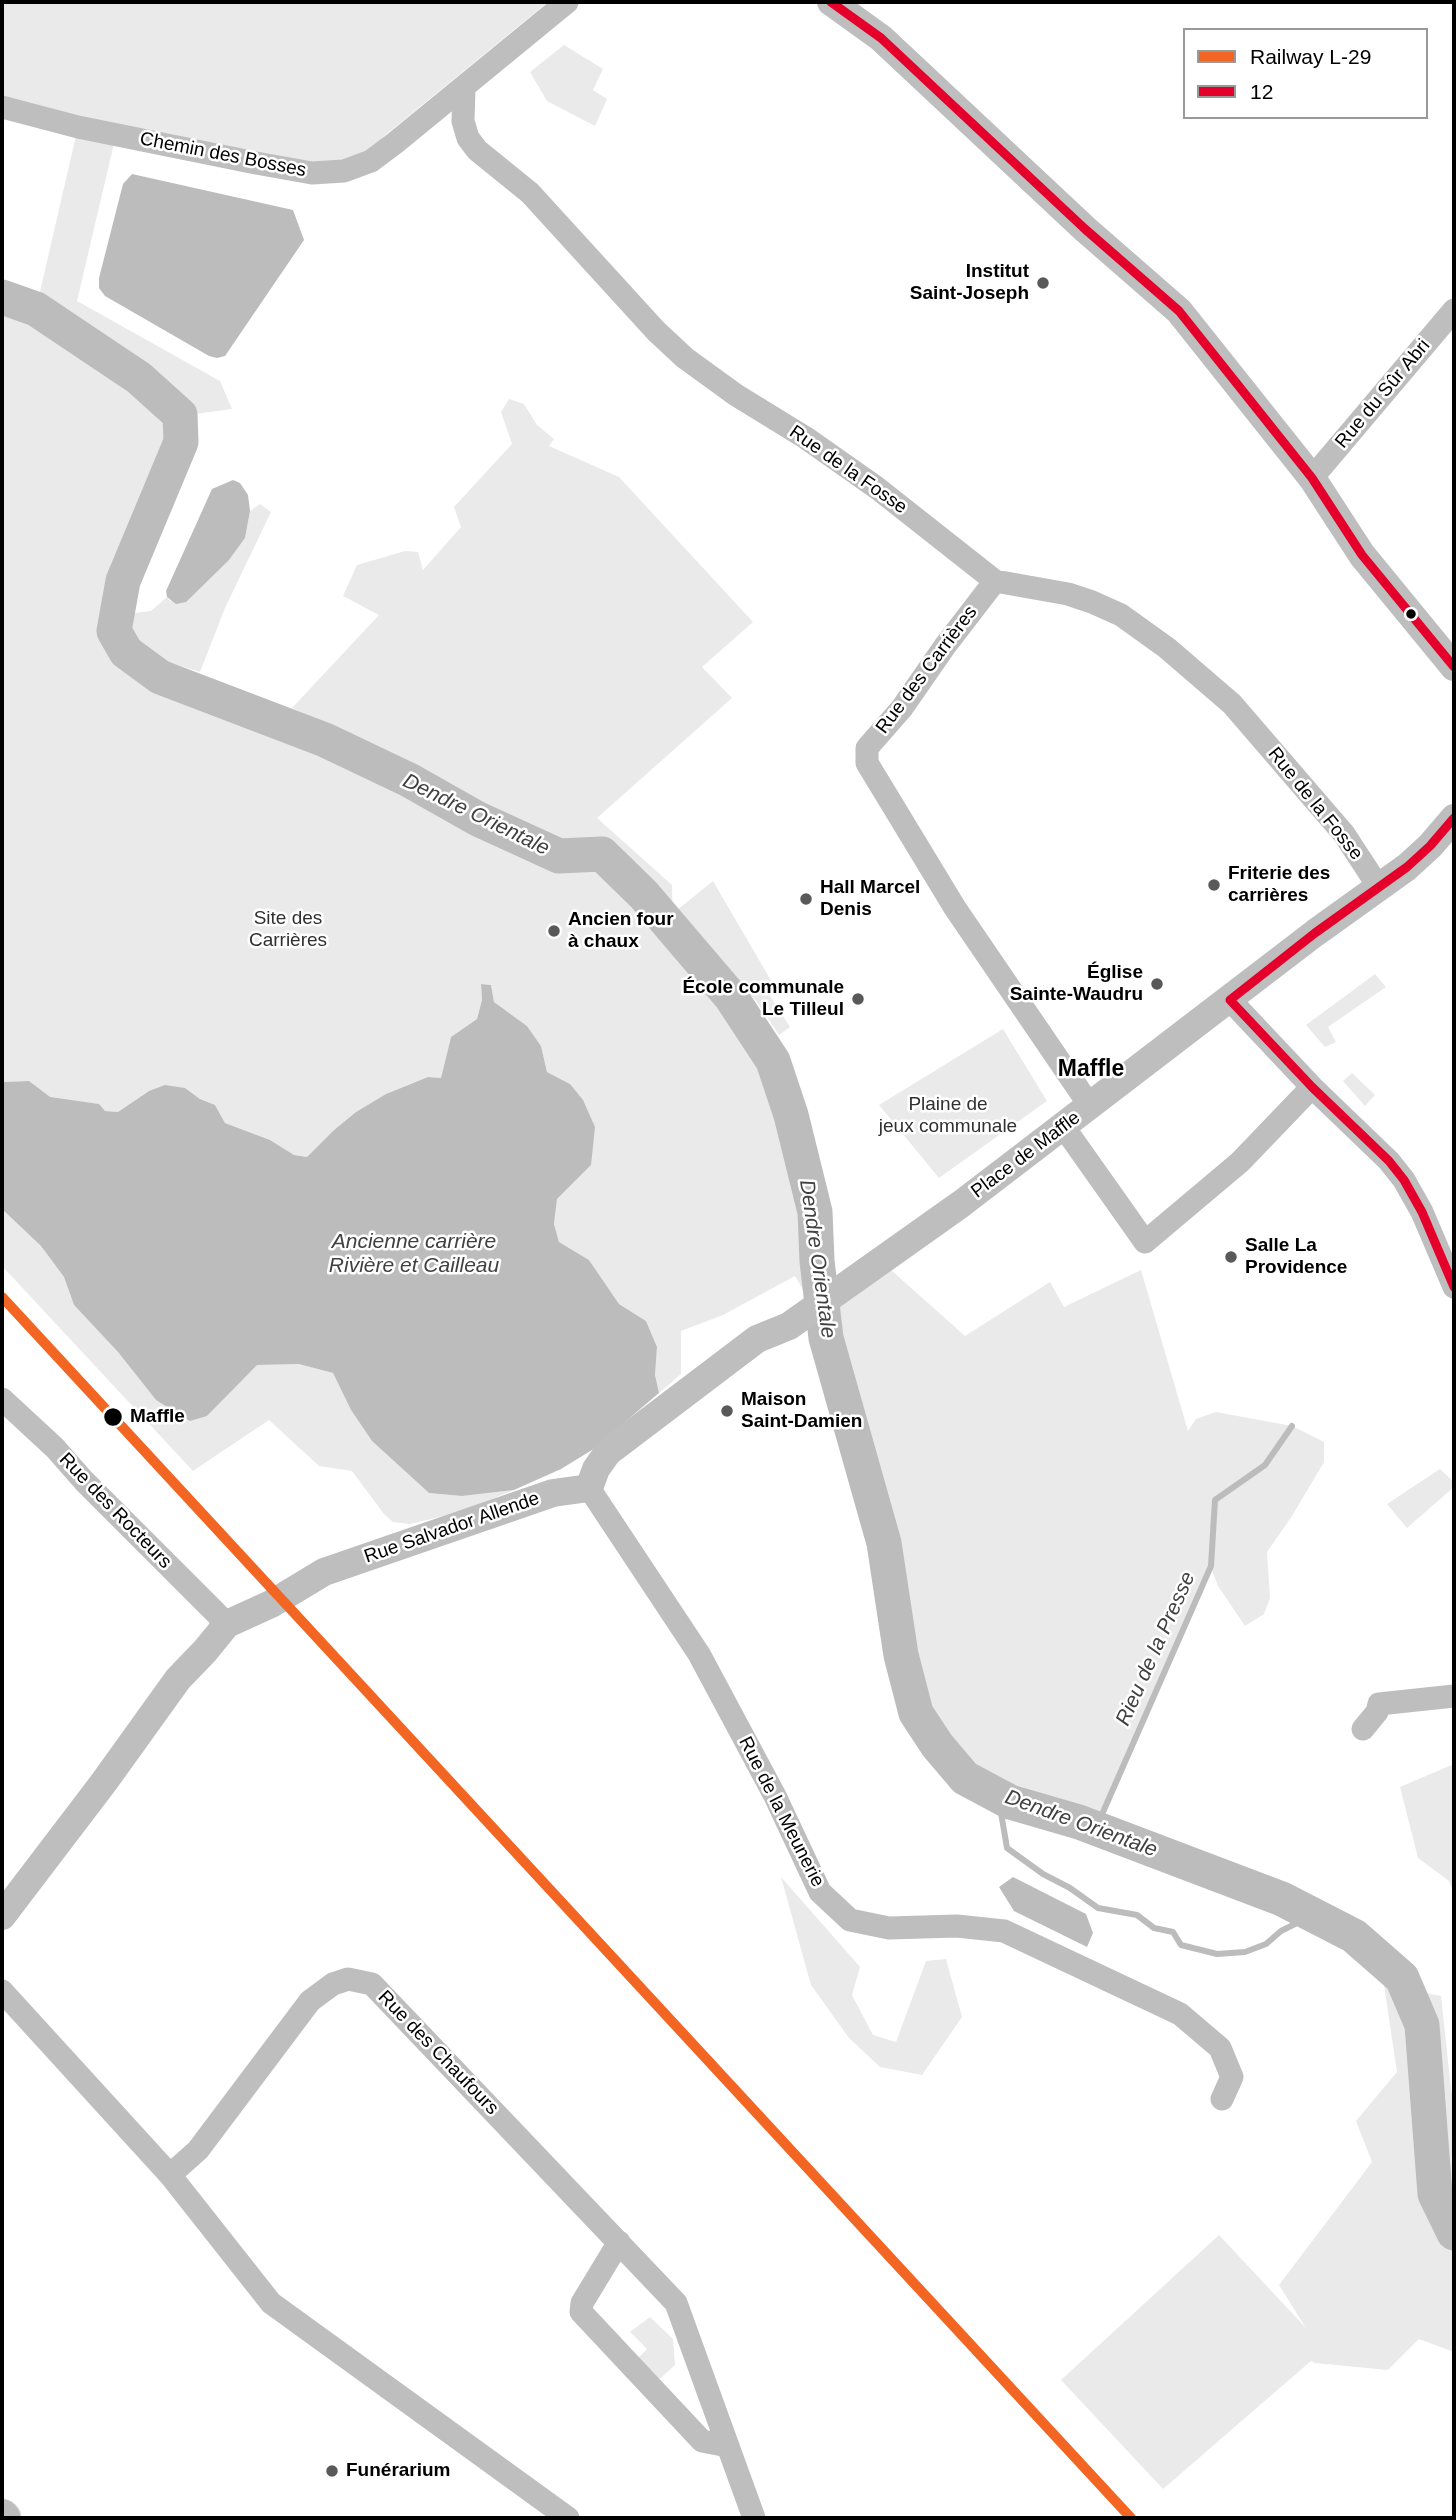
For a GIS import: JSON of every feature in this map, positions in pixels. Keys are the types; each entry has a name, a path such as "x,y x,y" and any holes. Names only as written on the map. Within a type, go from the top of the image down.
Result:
{"street":[{"path":"464,88 567,2"},
{"path":"831,2 881,38 1085,229 1179,312 1312,478 1362,555 1454,667"},
{"name":"Chemin des Bosses","path":"2,107 78,127 324,174 344,171 371,161 464,88"},
{"name":"Rue de la Fosse","path":"464,88 463,121 468,138 477,150 530,193 656,331 685,358 877,488 995,580 1069,594 1092,602 1121,615 1167,648 1209,683 1257,733 1344,834 1378,886"},
{"name":"Rue du Sûr Abri","path":"1312,478 1454,310"},
{"name":"Rue des Carrières","path":"867,763 867,748 902,708 995,580"},
{"name":"Place de Maffle","path":"867,763 956,908 1090,1107"},
{"name":"Place de Maffle","path":"589,1488 596,1469 608,1452 757,1339 789,1326 961,1204 1378,886 1407,867 1454,818"},
{"path":"1230,1000 1312,1087 1389,1161 1404,1180 1422,1212 1454,1287"},
{"path":"1063,1126 1145,1242 1240,1162 1312,1087"},
{"name":"Rue des Rocteurs","path":"2,1399 55,1448 84,1481 227,1624"},
{"name":"Rue Salvador Allende","path":"2,1916 178,1679 227,1624 271,1604 324,1572 553,1493 589,1488"},
{"name":"Rue de la Meunerie","path":"589,1488 699,1654 775,1796 820,1892 850,1920 889,1928 957,1926 1004,1931 1180,2014 1220,2048 1232,2077 1222,2099"},
{"path":"1363,1729 1377,1712 1379,1704 1454,1696"},
{"name":"Rue des Chaufours","path":"170,2175 198,2150 310,2001 333,1984 348,1979 372,1984 676,2303 754,2518"},
{"path":"2,1991 170,2175 271,2303 568,2518"},
{"path":"619,2242 582,2304 581,2312 702,2441 728,2446"}],"green space":[{"name":"Site des Carrières","path":"2,2 548,2 383,137 379,155 353,169 116,135 77,301 220,381 232,409 180,416 181,442 123,581 114,631 126,652 160,677 325,740 408,780 429,772 292,708 379,615 343,596 357,565 405,551 418,552 423,570 461,527 454,507 512,444 501,412 509,399 524,404 537,425 554,439 549,446 619,477 753,622 702,667 732,698 597,818 672,885 673,929 731,997 773,1061 791,1115 815,1212 819,1281 806,1295 795,1276 723,1315 681,1331 681,1374 659,1393 655,1375 657,1347 646,1321 619,1304 589,1260 559,1242 554,1224 557,1199 591,1165 570,1084 547,1072 541,1046 527,1026 494,1002 491,985 481,984 482,1000 477,1019 451,1037 441,1078 428,1077 386,1094 356,1112 307,1157 294,1155 270,1140 225,1123 215,1105 200,1099 185,1088 149,1091 118,1112 105,1111 98,1104 50,1098 29,1081 2,1082 2,297 36,309 78,127 2,107"},
{"path":"564,45 603,69 593,90 607,99 595,126 547,101 530,72"},
{"path":"260,504 271,512 225,608 200,672 158,659 128,642 123,620 134,613 151,611 167,597 170,601 229,560 245,538 250,511"},
{"path":"713,881 776,989 770,996 790,1027 779,1035 757,1002 677,910"},
{"path":"1375,974 1386,987 1328,1027 1336,1042 1325,1047 1306,1025"},
{"name":"Plaine de jeux communale","path":"1003,1029 1047,1101 939,1178 879,1105"},
{"path":"1352,1073 1375,1095 1365,1106 1343,1081"},
{"path":"2,1209 41,1246 64,1277 74,1305 118,1352 156,1400 207,1416 256,1365 300,1364 333,1373 351,1410 372,1441 429,1493 462,1496 514,1490 460,1512 410,1524 393,1522 352,1471 319,1466 269,1420 193,1471 2,1266"},
{"path":"891,1270 965,1336 1050,1282 1064,1307 1141,1270 1188,1431 1196,1419 1216,1412 1292,1426 1324,1442 1324,1462 1267,1552 1270,1598 1264,1614 1245,1626 1218,1586 1211,1567 1096,1828 1010,1802 965,1778 937,1745 916,1713 901,1655 884,1543 829,1314"},
{"path":"1440,1469 1454,1482 1454,1487 1407,1528 1387,1504"},
{"path":"1454,1764 1454,1893 1449,1881 1418,1858 1400,1787"},
{"path":"781,1877 860,1967 852,1995 873,2035 896,2042 926,1961 946,1959 962,2017 922,2075 880,2067 849,2038 811,1985"},
{"path":"1384,1985 1441,1996 1454,2104 1454,2352 1419,2339 1388,2370 1311,2361 1163,2489 1061,2380 1219,2235 1306,2328 1279,2285 1372,2162 1356,2121 1397,2072"},
{"path":"650,2317 673,2339 675,2365 655,2383 634,2362 647,2349 630,2332"}],"water":[{"path":"132,174 293,210 304,240 225,356 209,356 105,296 99,288 99,278 123,184"},
{"path":"233,480 240,483 248,495 250,511 245,538 229,560 186,602 176,604 167,597 166,591 212,489"},
{"name":"Ancienne carrière Rivière et Cailleau","path":"481,984 491,985 494,1002 527,1026 541,1046 547,1072 570,1084 583,1100 595,1127 591,1165 557,1199 554,1224 559,1242 589,1260 619,1304 646,1321 657,1347 655,1375 659,1393 592,1450 561,1469 514,1490 462,1496 429,1493 372,1441 351,1410 333,1373 299,1364 257,1365 207,1416 190,1421 156,1400 118,1352 74,1305 64,1277 41,1246 2,1209 2,1082 29,1081 50,1097 99,1104 105,1111 118,1112 149,1091 165,1085 185,1088 200,1099 215,1105 225,1123 270,1140 294,1155 307,1157 356,1112 386,1094 428,1077 441,1078 451,1037 477,1019 482,1000"},
{"path":"1013,1877 1086,1914 1093,1933 1087,1947 1014,1911 999,1887"}],"waterway":[{"name":"Dendre Orientale","path":"2,297 36,309 139,378 180,415 181,442 123,581 114,631 126,652 160,677 325,740 409,780 478,819 559,856 602,854 644,895 731,997 773,1061 791,1115 815,1212 817,1261 826,1338 884,1543 901,1655 916,1713 937,1745 965,1778 1010,1802 1079,1822 1282,1899 1354,1936 1402,1978 1422,2025 1435,2194 1454,2233"},
{"name":"Rieu de la Presse","path":"1096,1828 1211,1566 1215,1500 1265,1465 1292,1426"},
{"path":"998,1795 1007,1848 1098,1908 1137,1915 1154,1928 1173,1932 1181,1945 1217,1954 1245,1952 1266,1944 1281,1931 1313,1915"}],"rail line":[{"name":"L-29","path":"2,1297 1131,2518"}],"transit line":[{"name":"12","path":"831,2 881,38 1085,229 1179,311 1312,478 1362,555 1454,667"},
{"name":"12","path":"1230,1000 1315,933 1407,867 1454,818"},
{"name":"12","path":"1230,1000 1312,1087 1389,1161 1404,1180 1422,1212 1454,1287"}],"place":[{"name":"Institut Saint-Joseph","path":"1043,283"},
{"name":"Friterie des carrières","path":"1214,885"},
{"name":"Hall Marcel Denis","path":"806,899"},
{"name":"Ancien four à chaux","path":"554,931"},
{"name":"Église Sainte-Waudru","path":"1157,984"},
{"name":"École communale Le Tilleul","path":"858,999"},
{"name":"Salle La Providence","path":"1231,1257"},
{"name":"Maison Saint-Damien","path":"727,1411"},
{"name":"Maffle","path":"113,1417"},
{"name":"Funérarium","path":"332,2471"}],"district":[{"name":"Maffle","path":"1091,1070"}]}
